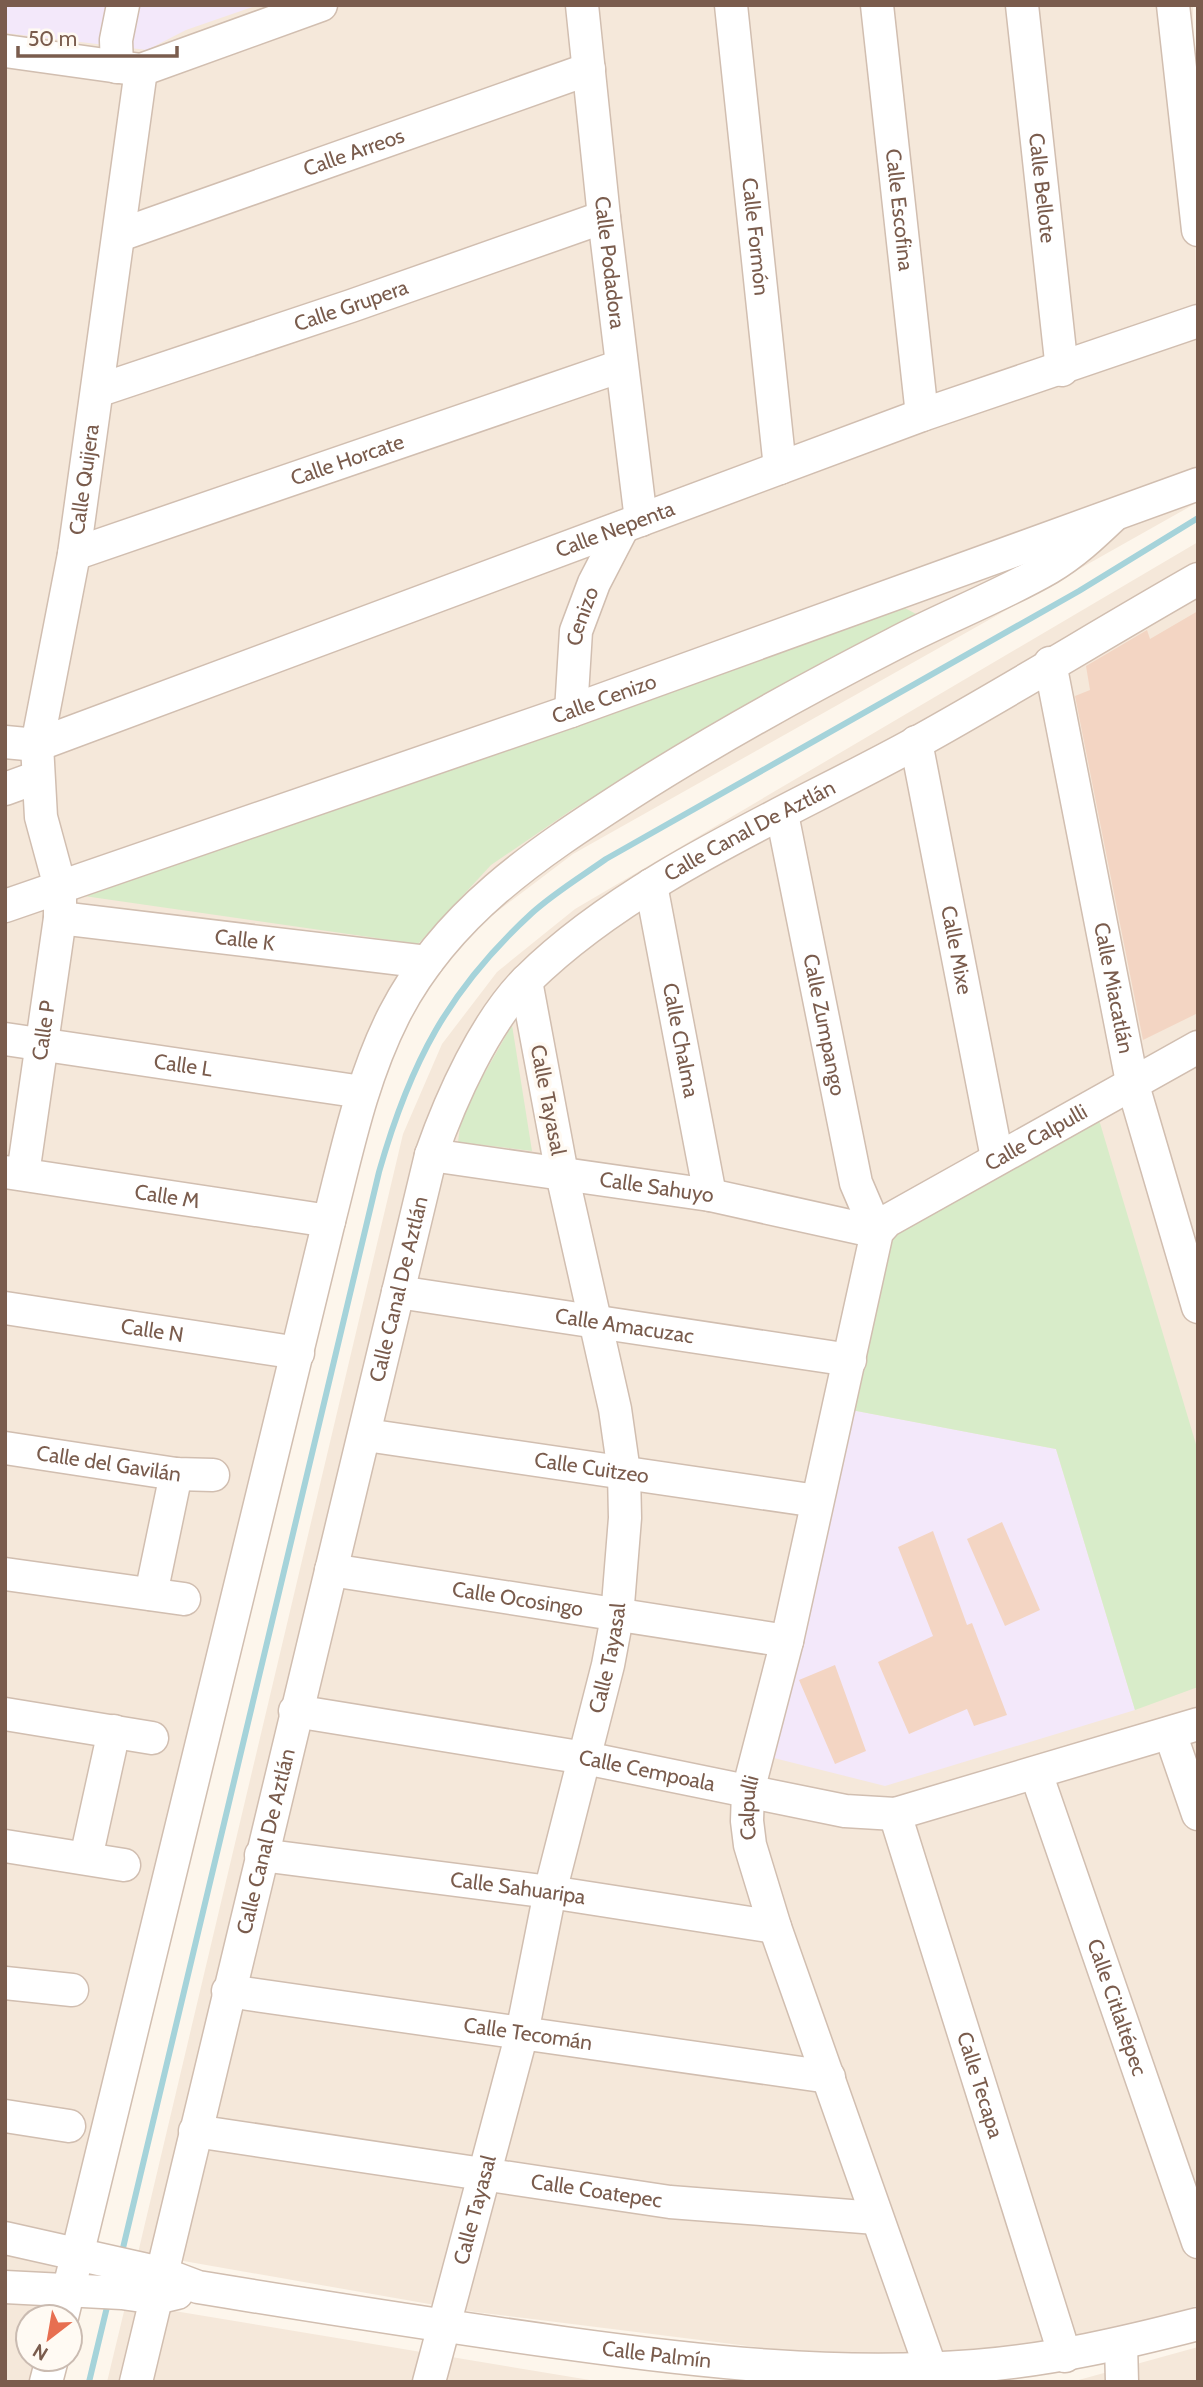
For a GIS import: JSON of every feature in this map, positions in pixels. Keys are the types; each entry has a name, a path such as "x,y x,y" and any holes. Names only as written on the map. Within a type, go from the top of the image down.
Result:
{"street":[{"name":"Calle Quijera","path":"60,887 41,817 37,745 74,554 120,235 129,68 116,40 123,5"},
{"path":"5,51 129,68 321,5"},
{"name":"Calle Podadora","path":"582,5 621,366 632,524"},
{"name":"Calle Formón","path":"731,5 780,468"},
{"name":"Calle Escofina","path":"877,5 922,415"},
{"name":"Calle Bellote","path":"1022,5 1062,370"},
{"path":"1172,5 1198,230"},
{"name":"Calle Arreos","path":"120,235 589,69"},
{"name":"Calle Grupera","path":"97,391 604,217"},
{"name":"Calle Nepenta","path":"37,745 922,415 1062,370 1198,321"},
{"name":"Calle Horcate","path":"74,554 621,366"},
{"name":"Calle Cenizo","path":"5,906 571,711 1198,484"},
{"path":"66,2303 329,1221 362,1092 394,1015 427,962 483,898 549,845 690,755 895,643 1049,568 1083,544 1113,516"},
{"name":"Cenizo","path":"571,711 576,631 594,583 632,524"},
{"name":"Calle Canal De Aztlán","path":"136,2382 295,1712 366,1435 431,1154 463,1074 526,981 600,919 651,885 916,742 1198,579"},
{"path":"884,597 895,643"},
{"name":"Calle Miacatlán","path":"1050,663 1132,1083 1198,1307"},
{"path":"5,742 37,745"},
{"name":"Calle Mixe","path":"916,742 997,1158"},
{"path":"5,789 38,777"},
{"name":"Calle Zumpango","path":"782,814 856,1183 877,1232"},
{"name":"Calle Chalma","path":"651,885 710,1195"},
{"name":"Calle P","path":"14,1173 44,1044 60,918 60,887"},
{"name":"Calle K","path":"60,918 427,962"},
{"name":"Calle Tayasal","path":"429,2382 487,2174 522,2033 550,1892 585,1758 617,1616 625,1518 624,1472 615,1409 562,1174 526,981"},
{"name":"Calle L","path":"5,1039 362,1092"},
{"name":"Calle Calpulli","path":"877,1232 887,1221 1198,1047"},
{"name":"Calle Sahuyo","path":"431,1154 710,1195 877,1232"},
{"name":"Calle M","path":"14,1173 329,1221"},
{"name":"Calpulli","path":"877,1232 787,1641 748,1791 748,1834 775,1927 931,2370"},
{"name":"Calle Amacuzac","path":"398,1292 850,1360"},
{"name":"Calle N","path":"5,1308 298,1353"},
{"name":"Calle Cuitzeo","path":"366,1435 817,1501"},
{"name":"Calle del Gavilán","path":"5,1448 176,1474 213,1475"},
{"path":"151,1594 176,1474"},
{"name":"Calle Ocosingo","path":"331,1570 787,1641"},
{"path":"5,1573 184,1599"},
{"name":"Calle Cempoala","path":"295,1712 585,1758 865,1814 895,1814 1184,1728"},
{"path":"5,1714 152,1738"},
{"path":"1184,1728 1198,1814"},
{"path":"86,1857 114,1731"},
{"name":"Calle Citlaltépec","path":"1036,1773 1198,2242"},
{"name":"Calle Tecapa","path":"895,1814 1065,2356"},
{"path":"5,1846 124,1865"},
{"name":"Calle Sahuaripa","path":"261,1854 550,1892 775,1927"},
{"path":"5,1983 72,1990"},
{"name":"Calle Tecomán","path":"228,1991 829,2077"},
{"path":"5,2116 69,2126"},
{"name":"Calle Coatepec","path":"195,2131 699,2206 876,2218"},
{"path":"5,2238 78,2255 159,2286"},
{"path":"71,2303 159,2286"},
{"name":"Calle Palmín","path":"159,2286 198,2287 696,2372 828,2376 931,2370 978,2374 1121,2344 1198,2324"},
{"path":"5,2287 62,2303"},
{"path":"1121,2344 1122,2382"}],"shaded area":[{"path":"5,5 1193,5 1198,502 573,854 474,929 403,1021 370,1122 77,2303 14,2303 14,2373 59,2373 57,2382 5,2382"},
{"path":"5,5 258,5 186,30 147,50 5,33"},
{"path":"1198,542 1198,2305 1149,2323 995,2351 828,2356 475,2312 138,2253 403,1134 442,1044 497,972 575,909"},
{"path":"846,1409 1056,1449 1135,1710 885,1786 766,1756"},
{"path":"126,2303 602,2382 107,2382"},
{"path":"1198,2347 1198,2382 1061,2382 1075,2381"}],"green space":[{"path":"899,605 918,615 573,809 491,865 418,944 77,895"},
{"path":"512,1025 532,1151 458,1142 462,1113"},
{"path":"1097,1113 1198,1451 1198,1687 1135,1710 1056,1449 846,1409 885,1233"}],"building":[{"path":"1198,611 1198,1013 1143,1040 1075,696 1090,690 1086,666 1147,630 1150,639"},
{"path":"1002,1522 1040,1610 1005,1626 967,1539"},
{"path":"933,1531 967,1625 972,1623 1007,1715 974,1726 967,1709 909,1734 878,1662 933,1636 898,1547"},
{"path":"835,1665 866,1751 835,1764 799,1680"}],"waterway":[{"path":"123,2248 379,1172 404,1096 436,1030 477,971 503,942 532,913 606,859 1079,591 1198,518"},
{"path":"89,2382 107,2307"}]}
